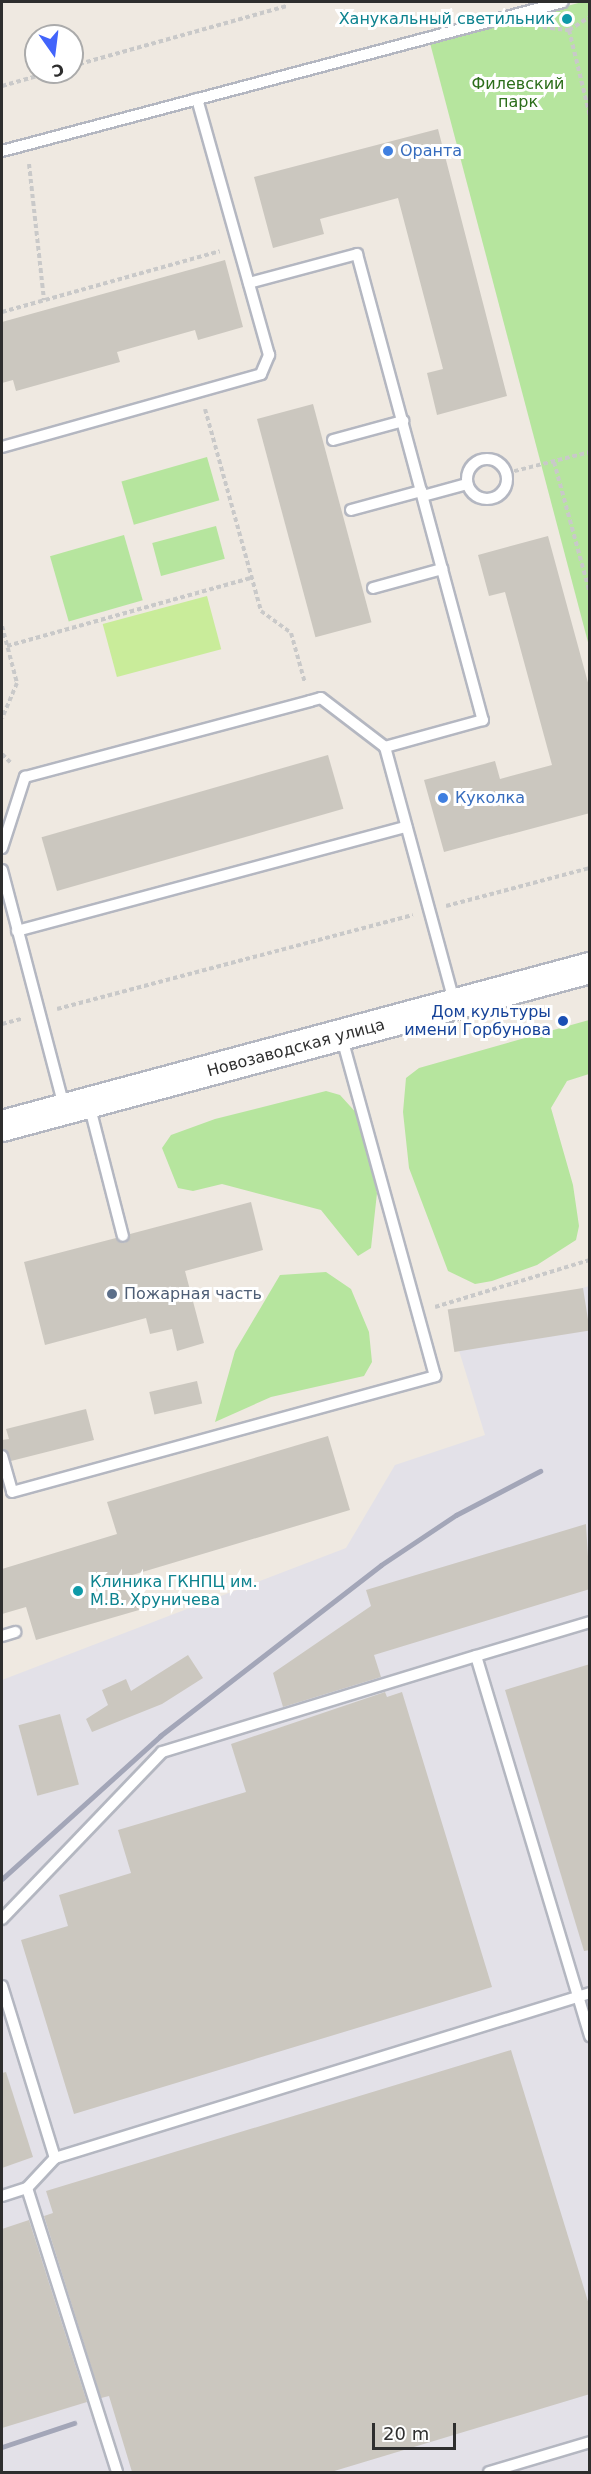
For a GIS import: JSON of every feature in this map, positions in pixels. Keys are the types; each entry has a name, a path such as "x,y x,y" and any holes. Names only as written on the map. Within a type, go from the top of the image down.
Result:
{"street":[{"name":"Новозаводская улица","path":"2,1126 590,968"}],"lane":[{"path":"2,151 563,2"},
{"path":"2,447 261,374 269,356 197,99"},
{"path":"249,283 357,254 483,720 385,747"},
{"path":"333,440 403,421"},
{"path":"477,460 495,460 507,474 504,491 496,497 478,497 467,484 466,474 477,460"},
{"path":"351,510 467,484"},
{"path":"373,588 442,569"},
{"path":"2,848 25,777 321,698 385,747 454,1005"},
{"path":"17,931 406,827"},
{"path":"2,870 39,1014 77,1107 123,1236"},
{"path":"2,1456 7,1494 435,1376 341,1035"},
{"path":"2,1919 162,1752 590,1622"},
{"path":"2,1636 15,1632"},
{"path":"476,1656 590,2036"},
{"path":"2,1986 55,2158"},
{"path":"2,2196 27,2188 55,2158 590,1993"},
{"path":"27,2188 117,2472"},
{"path":"489,2472 590,2442"}],"path":[{"path":"84,63 287,6"},
{"path":"569,30 590,117"},
{"path":"2,86 24,80"},
{"path":"27,144 33,230 44,300"},
{"path":"2,312 238,246"},
{"path":"200,391 261,611 291,633 310,701"},
{"path":"507,474 590,452"},
{"path":"554,462 590,594"},
{"path":"7,646 251,578"},
{"path":"2,626 17,683 2,718"},
{"path":"2,1024 590,868"},
{"path":"417,1313 590,1260"}],"shaded area":[{"path":"589,1286 589,2472 2,2472 2,1680 346,1548 395,1465 485,1435 452,1328"}],"green space":[{"name":"Филевский парк","path":"589,2 589,646 430,43"},
{"path":"207,457 219,500 134,525 121,482"},
{"path":"216,526 225,559 161,576 152,543"},
{"path":"124,535 143,600 69,622 50,556"},
{"path":"207,596 221,649 117,677 103,624"},
{"path":"589,1020 589,1074 567,1081 551,1108 573,1185 579,1226 576,1240 537,1265 492,1281 475,1284 448,1271 409,1168 403,1112 406,1078 419,1068"},
{"path":"326,1091 340,1095 360,1117 377,1193 371,1248 358,1256 321,1210 222,1184 193,1191 178,1188 162,1148 171,1135 215,1119"},
{"path":"326,1272 351,1289 369,1332 372,1362 364,1376 271,1397 215,1422 235,1351 280,1275"}],"building":[{"path":"438,129 507,396 437,415 427,373 443,369 398,198 320,219 324,234 273,248 254,177"},
{"path":"225,260 243,327 198,340 195,330 117,352 120,362 16,391 13,380 2,383 2,322"},
{"path":"313,404 371,622 315,637 257,419"},
{"path":"548,536 590,690 590,813 444,852 424,780 495,761 500,779 552,765 505,592 489,596 478,555"},
{"path":"328,755 343,809 57,891 42,837"},
{"name":"Пожарная часть","path":"251,1202 263,1250 185,1271 204,1343 177,1351 172,1329 150,1334 146,1318 45,1345 24,1262 116,1238 125,1243 130,1234"},
{"path":"583,1288 590,1330 454,1352 448,1309"},
{"path":"197,1381 202,1403 154,1414 149,1392"},
{"path":"86,1409 94,1440 11,1461 2,1449 2,1440 9,1439 6,1429"},
{"path":"328,1436 350,1510 129,1576 139,1610 36,1640 26,1607 2,1614 2,1569 117,1534 107,1502"},
{"path":"586,1524 590,1589 374,1655 381,1677 283,1707 273,1673 371,1606 366,1590"},
{"path":"188,1655 203,1678 162,1704 92,1732 86,1719 108,1705 102,1690 126,1679 131,1691"},
{"path":"590,1664 590,1950 584,1951 505,1690"},
{"path":"385,1692 387,1697 402,1692 492,1987 74,2114 21,1940 68,1926 59,1895 131,1873 118,1830 246,1792 231,1744"},
{"path":"60,1714 79,1785 37,1796 18,1725"},
{"path":"511,2050 590,2308 590,2394 331,2472 132,2472 109,2396 101,2398 44,2216 53,2213 46,2191"},
{"path":"6,2072 33,2157 2,2168 2,2073"},
{"path":"29,2220 87,2402 2,2428 2,2229"}],"railway":[{"path":"2,1879 160,1736 381,1565 456,1515 540,1471"},
{"path":"2,2447 74,2423"}],"place":[{"name":"Ханукальный светильник","path":"567,19"},
{"name":"Оранта","path":"388,151"},
{"name":"Куколка","path":"443,798"},
{"name":"Дом культуры имени Горбунова","path":"563,1021"},
{"name":"Пожарная часть","path":"112,1294"},
{"name":"Клиника ГКНПЦ им. М.В. Хруничева","path":"78,1591"}]}
